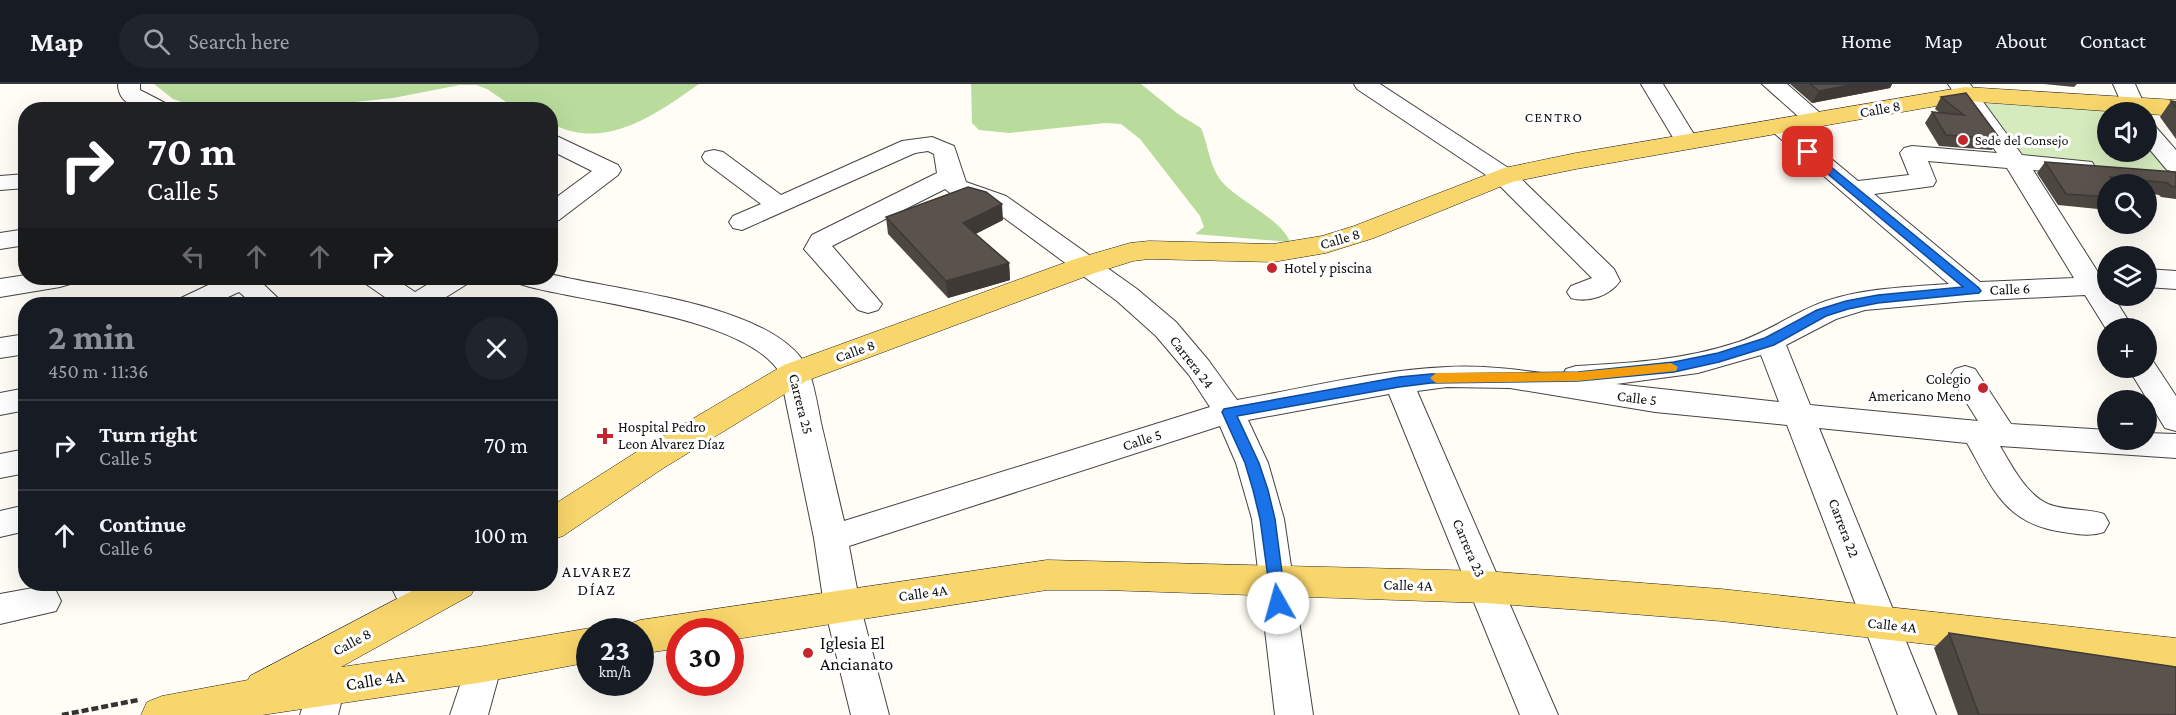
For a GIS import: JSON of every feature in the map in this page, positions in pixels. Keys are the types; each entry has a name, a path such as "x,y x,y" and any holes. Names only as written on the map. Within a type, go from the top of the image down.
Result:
{"main road":[{"name":"Calle 8","path":"558,521 650,460 795,373 1085,266 1130,252 1149,250 1273,253 1326,244 1364,232 1504,176 1686,141 1816,120 1962,89 2130,100 2176,108"},
{"name":"Calle 4A","path":"654,635 1047,575 1485,588 1721,605 2176,655"},
{"name":"Calle 8","path":"246,699 414,594"},
{"name":"Calle 4A","path":"162,715 246,699 322,701 484,664 576,648"}],"street":[{"path":"1652,84 1686,141"},
{"path":"1773,84 1816,120"},
{"path":"1369,85 1504,176 1604,275 1606,281 1581,292"},
{"path":"129,89 149,102"},
{"path":"1962,89 2094,277 2114,318"},
{"path":"1779,127 1974,291"},
{"path":"2157,143 2176,165"},
{"path":"558,144 609,170 558,206"},
{"path":"742,222 910,146 932,144 946,152 949,177 821,241 817,249 868,303"},
{"path":"1852,189 1924,181 1912,153 2107,169"},
{"path":"714,157 778,205"},
{"name":"Carrera 24","path":"949,177 953,185 969,193 986,194 1127,295 1166,329 1199,368 1229,412 1252,463 1268,519 1294,715"},
{"path":"0,183 18,182"},
{"path":"0,241 18,238"},
{"name":"Calle 6","path":"1510,378 1606,375 1652,370 1719,358 1770,342 1821,313 1846,305 1878,299 2094,277"},
{"path":"2157,279 2176,280"},
{"name":"Carrera 25","path":"558,284 705,318 748,333 782,355 795,373 831,538 842,605 870,715"},
{"path":"0,288 18,285"},
{"path":"205,297 228,285"},
{"path":"250,285 262,297"},
{"path":"386,285 404,297"},
{"path":"426,297 446,285"},
{"name":"Carrera 22","path":"1770,342 1917,715"},
{"path":"0,348 18,345"},
{"path":"1965,376 2012,490 2024,505 2037,513 2092,523"},
{"name":"Calle 5","path":"831,538 1229,412 1399,382 1447,377 1510,378 1655,401 1989,433 2176,446"},
{"path":"2149,378 2176,420"},
{"name":"Carrera 23","path":"1399,382 1539,715"},
{"path":"0,404 18,401"},
{"path":"0,466 18,463"},
{"path":"0,524 18,520"},
{"path":"0,609 44,601"},
{"path":"468,715 484,664"}],"green space":[{"path":"154,84 699,84 644,119 614,131 598,133 578,132 558,126 558,102 506,102 487,89 476,85 460,85 393,98 355,102 182,102 173,99"},
{"path":"971,84 1141,84 1178,114 1201,128 1212,164 1219,178 1231,191 1279,226 1290,242 1195,234 1204,227 1200,216 1140,139 1121,124 1106,123 1009,133 979,130 972,123"},
{"path":"1965,94 2097,108 2097,162 2157,162 2157,142 2176,165 2176,175 2014,160"}],"building":[{"path":"1810,84 1855,84 1819,91"},
{"path":"1966,93 2000,139 1946,135 1932,112 1964,115 1941,97"},
{"path":"2045,162 2176,172 2176,187 2157,182 2157,174 2097,174 2097,196 2066,194"},
{"path":"968,187 986,192 1002,204 963,223 1009,263 946,281 886,217"},
{"path":"1949,633 2176,667 2176,715 1979,715"}],"slow traffic":[{"path":"1436,378 1578,376 1671,367"}],"place":[{"name":"Sede del Consejo","path":"1963,140"},
{"name":"Hotel y piscina","path":"1272,268"},
{"name":"Colegio Americano Meno","path":"1983,388"},
{"name":"Hospital Pedro Leon Alvarez Díaz","path":"605,436"},
{"name":"Iglesia El Ancianato","path":"808,653"}],"district":[{"name":"CENTRO","path":"1554,117"},
{"name":"ALVAREZ DÍAZ","path":"597,580"}],"route":[{"path":"1278,603 1268,519 1252,463 1229,412 1431,378 1578,376 1674,367 1719,358 1770,342 1821,313 1846,305 1878,299 1974,291 1808,152"}]}
